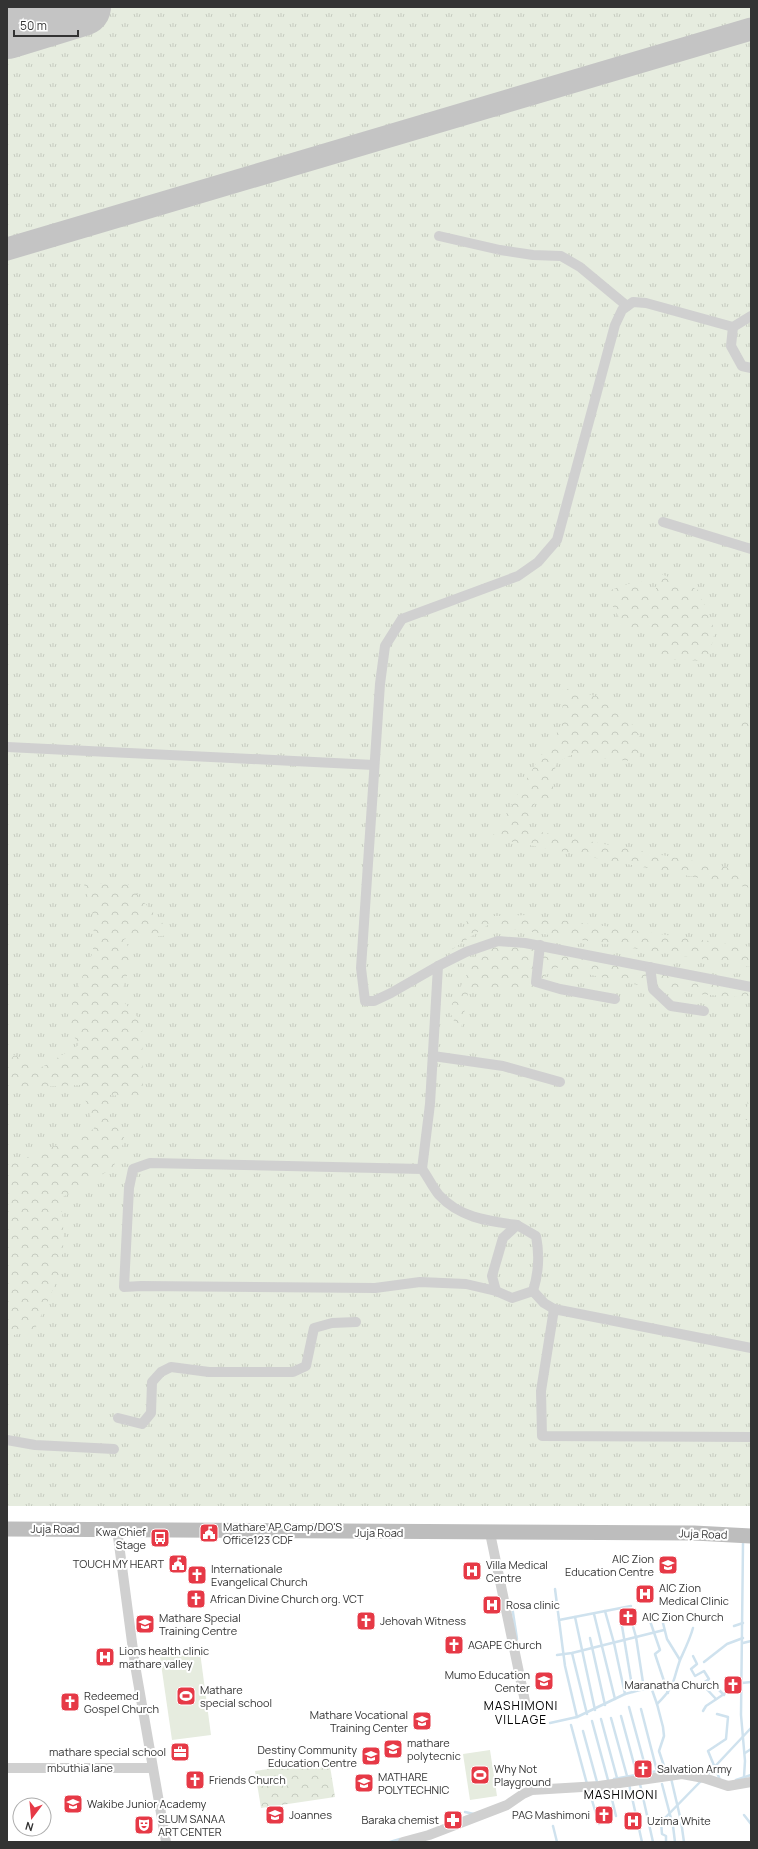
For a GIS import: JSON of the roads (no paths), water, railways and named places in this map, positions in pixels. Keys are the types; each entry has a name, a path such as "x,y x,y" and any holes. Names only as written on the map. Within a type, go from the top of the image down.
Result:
{"main road":[{"name":"Juja Road","path":"7,1529 694,1533 751,1536"}],"street":[{"path":"439,236 507,251 533,255 561,256 580,267 627,306"},
{"path":"733,327 646,303 633,302 622,310 615,325 557,540 538,562 518,576 402,620 385,646 380,684 361,968 365,1001 374,1001 392,993 438,966 466,952 498,941 540,946 751,987"},
{"path":"751,316 743,319 733,327 731,346 742,366 751,368"},
{"path":"663,522 751,549"},
{"path":"7,747 374,765"},
{"path":"540,946 536,982 560,989 615,999"},
{"path":"438,966 430,1104 422,1169 439,1195 457,1210 477,1219 516,1225 536,1236 540,1253 538,1276 533,1291"},
{"path":"650,967 653,989 671,1006 704,1011"},
{"path":"433,1056 503,1066 560,1082"},
{"path":"422,1169 150,1163 134,1169 129,1188 124,1288 142,1286 375,1288 420,1282 466,1284 496,1291 512,1298 533,1291"},
{"path":"496,1291 492,1276 503,1238 516,1225"},
{"path":"533,1291 544,1303 554,1308 751,1348"},
{"path":"554,1308 541,1391 542,1436 751,1437"},
{"path":"118,1418 142,1424 151,1413 152,1382 161,1372 171,1367 210,1372 293,1372 306,1366 314,1328 332,1323 356,1322"},
{"path":"7,1440 35,1445 114,1449"},
{"path":"117,1529 135,1665 166,1842"},
{"path":"490,1533 526,1706"},
{"name":"mbuthia lane","path":"7,1768 152,1768"},
{"path":"404,1842 429,1835 507,1805 523,1794 532,1790 599,1786 682,1774 704,1778 728,1786 751,1782"}],"waterway":[{"path":"743,1543 741,1715 745,1761 744,1777"},
{"path":"555,1589 565,1666 577,1717"},
{"path":"512,1606 517,1639"},
{"path":"559,1620 631,1606"},
{"path":"605,1611 614,1643 625,1694"},
{"path":"594,1614 615,1699"},
{"path":"575,1617 595,1710"},
{"path":"649,1618 660,1650 655,1654 668,1693"},
{"path":"662,1619 667,1639 680,1660"},
{"path":"632,1623 636,1637 644,1689"},
{"path":"734,1626 743,1623"},
{"path":"622,1626 633,1692"},
{"path":"669,1773 665,1769 659,1751 664,1736 657,1704 673,1684 680,1660 693,1628"},
{"path":"557,1655 572,1653 664,1630"},
{"path":"590,1638 605,1705"},
{"path":"704,1662 727,1644 743,1638"},
{"path":"743,1643 751,1641"},
{"path":"572,1653 587,1714"},
{"path":"693,1656 697,1664 691,1669 695,1676 704,1671 709,1679 702,1684 716,1699"},
{"path":"703,1711 706,1706 742,1682"},
{"path":"742,1683 751,1682"},
{"path":"550,1723 577,1717 625,1694 651,1687 657,1704"},
{"path":"718,1689 724,1695"},
{"path":"629,1707 647,1773"},
{"path":"641,1709 657,1771"},
{"path":"717,1714 728,1717 726,1739 708,1751 720,1780"},
{"path":"621,1716 637,1775"},
{"path":"611,1718 627,1776"},
{"path":"601,1719 617,1778"},
{"path":"592,1721 608,1780"},
{"path":"571,1725 587,1784"},
{"path":"706,1776 751,1728"},
{"path":"583,1731 597,1782"},
{"path":"745,1753 751,1749"},
{"path":"614,1779 690,1765 704,1774"},
{"path":"736,1780 751,1775"},
{"path":"671,1778 681,1821 684,1842"},
{"path":"666,1842 666,1836 662,1834 661,1822 701,1781"},
{"path":"629,1784 642,1842"},
{"path":"640,1784 653,1842"},
{"path":"662,1784 673,1826 675,1842"},
{"path":"609,1787 616,1816"},
{"path":"589,1790 599,1824"},
{"path":"465,1812 474,1814"},
{"path":"744,1815 751,1824"},
{"path":"553,1826 557,1842"},
{"path":"390,1842 400,1839"}],"place":[{"name":"Mathare AP Camp/DO'S Office123 CDF","path":"209,1533"},
{"name":"Kwa Chief Stage","path":"160,1538"},
{"name":"TOUCH MY HEART","path":"178,1564"},
{"name":"AIC Zion Education Centre","path":"668,1565"},
{"name":"Villa Medical Centre","path":"472,1571"},
{"name":"Internationale Evangelical Church","path":"197,1575"},
{"name":"AIC Zion Medical Clinic","path":"645,1594"},
{"name":"African Divine Church org. VCT","path":"196,1599"},
{"name":"Rosa clinic","path":"492,1605"},
{"name":"AIC Zion Church","path":"628,1617"},
{"name":"Jehovah Witness","path":"366,1621"},
{"name":"Mathare Special Training Centre","path":"145,1624"},
{"name":"AGAPE Church","path":"454,1645"},
{"name":"Lions health clinic mathare valley","path":"105,1657"},
{"name":"Mumo Education Center","path":"544,1681"},
{"name":"Maranatha Church","path":"733,1685"},
{"name":"Mathare special school","path":"186,1696"},
{"name":"Redeemed Gospel Church","path":"70,1702"},
{"name":"Mathare Vocational Training Center","path":"422,1721"},
{"name":"mathare polytecnic","path":"393,1749"},
{"name":"mathare special school","path":"180,1752"},
{"name":"Destiny Community Education Centre","path":"371,1756"},
{"name":"Salvation Army","path":"643,1769"},
{"name":"Why Not Playground","path":"480,1775"},
{"name":"Friends Church","path":"195,1780"},
{"name":"MATHARE POLYTECHNIC","path":"364,1783"},
{"name":"Wakibe Junior Academy","path":"73,1804"},
{"name":"Joannes","path":"275,1815"},
{"name":"PAG Mashimoni","path":"604,1815"},
{"name":"Baraka chemist","path":"453,1820"},
{"name":"Uzima White","path":"633,1821"},
{"name":"SLUM SANAA ART CENTER","path":"144,1825"}],"district":[{"name":"MASHIMONI VILLAGE","path":"521,1713"},
{"name":"MASHIMONI","path":"621,1795"}]}
